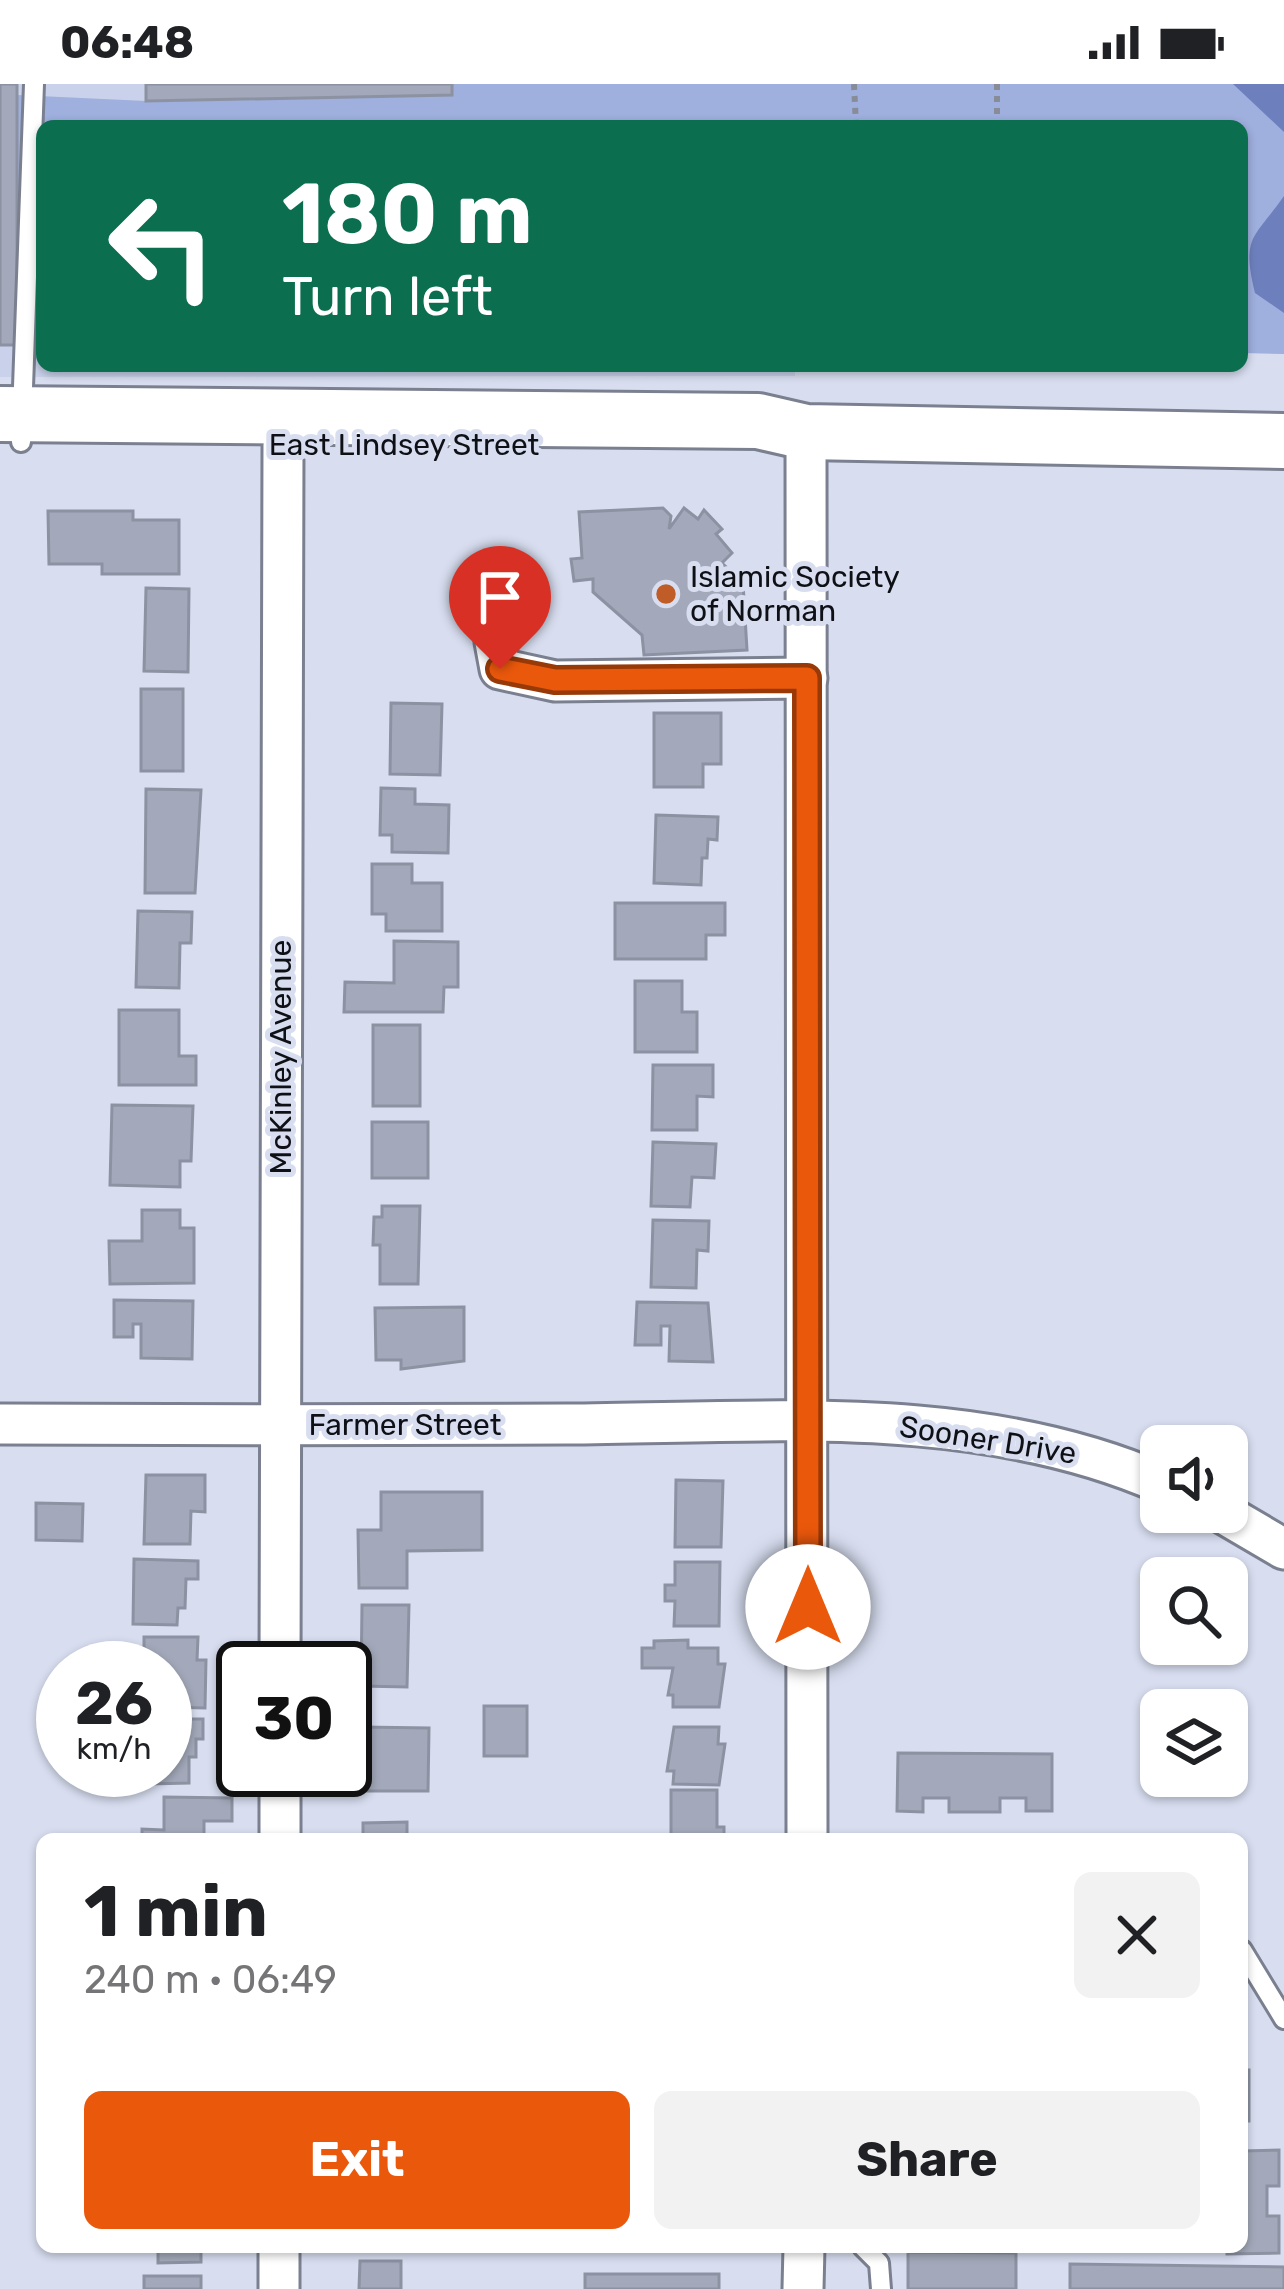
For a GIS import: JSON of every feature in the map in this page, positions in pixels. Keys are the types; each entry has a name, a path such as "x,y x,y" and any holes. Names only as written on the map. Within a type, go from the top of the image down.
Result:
{"street":[{"name":"East Lindsey Street","path":"10,428 758,421 806,431 1284,441"},
{"name":"East Lindsey Street","path":"10,428 283,446 759,446 806,431"},
{"path":"806,431 810,1422 806,1833"},
{"name":"McKinley Avenue","path":"280,1641 283,446"},
{"path":"495,642 500,669 555,680 807,678"},
{"name":"Farmer Street","path":"0,1424 810,1422"},
{"name":"Sooner Drive","path":"810,1422 1020,1439 1099,1459 1140,1476"},
{"path":"1248,1528 1284,1549"},
{"path":"280,1797 280,1833"},
{"path":"279,2253 279,2289"},
{"path":"803,2289 804,2253"}],"lane":[{"path":"10,428 34,84"},
{"path":"1248,1960 1284,2019"},
{"path":"868,2253 879,2263 881,2289"}],"path":[{"path":"854,84 856,120"},
{"path":"997,84 997,120"}],"shaded area":[{"path":"0,84 793,84 149,120 36,120 36,372 795,372 795,376 0,377"},
{"path":"452,84 1284,84 1284,354 1248,353 1248,120 36,120 36,345 17,345 17,95 146,101 451,95"},
{"path":"1233,84 1284,84 1284,132"},
{"path":"1284,196 1284,313 1255,293 1249,259 1258,230"}],"building":[{"path":"0,84 17,84 17,345 0,345"},
{"path":"146,84 452,84 452,95 146,101"},
{"name":"Islamic Society of Norman","path":"663,508 671,516 669,529 684,508 698,519 704,510 722,529 716,534 732,553 722,563 743,583 747,650 644,655 642,635 593,592 593,579 574,581 571,559 582,558 579,512"},
{"path":"48,511 133,511 133,520 179,520 179,574 102,574 102,564 49,564"},
{"path":"146,588 189,589 188,672 144,671"},
{"path":"141,689 183,689 183,771 141,771"},
{"path":"391,703 442,704 440,775 390,774"},
{"path":"654,713 721,713 721,764 703,764 703,787 654,787"},
{"path":"381,788 415,789 415,804 449,805 448,853 392,852 392,835 380,835"},
{"path":"146,789 201,790 195,893 145,893"},
{"path":"656,815 718,817 717,840 708,839 707,858 702,858 701,885 654,883"},
{"path":"372,864 412,864 412,883 442,883 442,931 386,931 386,914 372,914"},
{"path":"615,903 725,903 725,935 706,935 706,959 615,959"},
{"path":"138,911 192,912 191,943 180,943 179,988 136,987"},
{"path":"394,941 458,942 458,987 444,987 443,1012 344,1012 345,982 394,983"},
{"path":"635,981 682,981 682,1012 697,1012 697,1052 635,1052"},
{"path":"119,1010 179,1010 179,1056 196,1056 196,1085 119,1085"},
{"path":"373,1025 420,1025 420,1106 373,1106"},
{"path":"653,1065 713,1065 713,1097 697,1096 697,1130 652,1130"},
{"path":"112,1105 193,1106 191,1161 180,1161 180,1187 110,1185"},
{"path":"372,1122 428,1122 428,1178 372,1178"},
{"path":"653,1142 716,1144 714,1178 692,1177 690,1207 651,1206"},
{"path":"382,1206 420,1206 418,1284 380,1284 380,1245 373,1245 374,1217 382,1217"},
{"path":"142,1210 180,1210 180,1228 194,1228 194,1283 110,1284 109,1241 142,1241"},
{"path":"653,1220 709,1221 708,1251 697,1250 696,1288 651,1287"},
{"path":"114,1300 193,1301 192,1359 141,1358 141,1324 133,1324 133,1337 114,1337"},
{"path":"637,1302 708,1303 713,1362 669,1361 670,1326 661,1326 661,1345 635,1345"},
{"path":"464,1307 464,1361 401,1369 401,1360 376,1360 375,1308"},
{"path":"146,1475 205,1475 205,1512 191,1511 190,1544 144,1544"},
{"path":"676,1480 723,1481 721,1547 675,1547"},
{"path":"381,1492 482,1492 482,1550 407,1551 407,1588 359,1588 358,1530 381,1530"},
{"path":"36,1503 83,1504 82,1541 36,1540"},
{"path":"134,1559 198,1561 198,1579 186,1579 185,1608 178,1608 177,1625 133,1624"},
{"path":"675,1562 720,1562 719,1626 674,1626 675,1601 665,1601 665,1585 675,1585"},
{"path":"362,1605 409,1605 407,1687 372,1686 372,1641 362,1641"},
{"path":"144,1637 198,1637 197,1660 206,1660 205,1708 192,1708 192,1641 144,1641"},
{"path":"688,1640 688,1648 718,1648 718,1664 725,1664 719,1707 673,1707 673,1695 668,1695 673,1668 642,1668 642,1648 654,1648 654,1641"},
{"path":"484,1706 527,1706 527,1756 484,1756"},
{"path":"192,1719 203,1719 203,1739 196,1739 196,1757 192,1757"},
{"path":"372,1727 429,1728 428,1791 372,1791"},
{"path":"674,1727 719,1727 718,1744 725,1744 719,1785 673,1784 674,1771 667,1771"},
{"path":"898,1753 1052,1754 1052,1811 1026,1811 1026,1798 1000,1798 1000,1812 949,1812 949,1798 923,1798 923,1812 897,1811"},
{"path":"671,1790 717,1790 717,1827 724,1827 724,1833 671,1833"},
{"path":"164,1797 232,1798 232,1821 204,1821 204,1833 142,1833 142,1829 164,1830"},
{"path":"407,1822 407,1833 363,1833 363,1823"},
{"path":"1279,2150 1279,2186 1267,2186 1267,2216 1279,2216 1279,2253 1227,2254 1248,2253 1248,2151"},
{"path":"158,2253 201,2253 201,2262 158,2263"},
{"path":"908,2253 1016,2253 1016,2289 908,2289"},
{"path":"360,2261 401,2261 401,2289 359,2289"},
{"path":"1070,2264 1284,2267 1284,2289 1070,2289"},
{"path":"585,2274 719,2274 719,2289 585,2289"},
{"path":"144,2276 201,2276 201,2289 144,2289"}],"place":[{"name":"Islamic Society of Norman","path":"666,594"}],"route":[{"path":"500,669 555,680 807,678 808,1607"}]}
